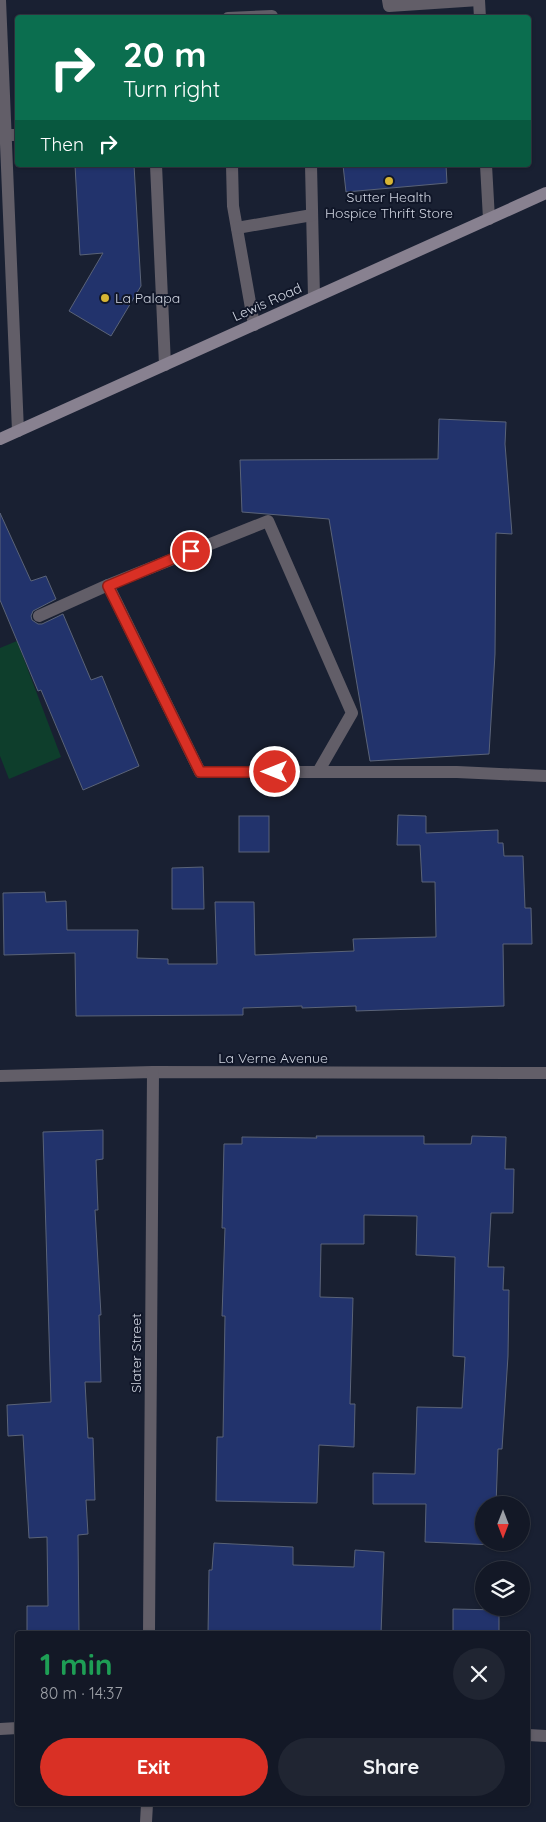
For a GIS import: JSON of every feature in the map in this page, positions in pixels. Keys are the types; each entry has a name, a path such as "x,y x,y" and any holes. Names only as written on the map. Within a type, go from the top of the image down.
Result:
{"main road":[{"name":"Lewis Road","path":"0,439 546,193"}],"street":[{"path":"0,0 11,135 18,431"},
{"path":"388,0 389,6 479,0 480,15"},
{"path":"156,167 165,364"},
{"path":"232,167 233,206 254,325"},
{"path":"311,167 314,297"},
{"path":"486,167 489,219"},
{"path":"237,228 312,215"},
{"path":"39,616 108,586 268,522 352,713 318,772"},
{"path":"108,586 200,772 457,772 546,776"},
{"name":"La Verne Avenue","path":"0,1076 153,1072 546,1073"},
{"name":"Slater Street","path":"149,1631 153,1072"},
{"path":"0,1729 15,1728"},
{"path":"530,1735 546,1736"},
{"path":"146,1822 147,1806"}],"green space":[{"path":"17,641 61,757 9,779 0,756 0,648"}],"building":[{"path":"75,167 134,167 141,286 111,336 69,311 103,253 80,255"},
{"name":"Sutter Health Hospice Thrift Store","path":"343,167 446,167 447,183 346,192"},
{"path":"439,419 506,422 505,444 512,534 496,533 495,654 489,754 370,761 329,519 242,512 240,460 438,459"},
{"path":"0,513 31,581 46,576 56,599 33,611 32,620 42,624 63,614 91,680 102,676 139,766 83,790 41,690 38,691 0,600"},
{"path":"398,815 426,816 426,833 498,830 498,843 503,843 504,856 523,856 525,908 531,908 532,944 503,944 504,1006 356,1011 356,1006 302,1008 302,1006 243,1008 243,1015 76,1016 75,953 4,955 3,893 45,892 46,902 66,901 67,930 138,930 137,958 168,959 168,964 217,964 215,902 254,902 255,955 354,951 353,939 436,937 435,882 422,882 420,845 397,845"},
{"path":"239,816 269,816 269,852 239,852"},
{"path":"203,867 204,909 172,909 172,868"},
{"path":"103,1130 103,1159 96,1160 98,1210 95,1210 101,1315 99,1315 101,1382 85,1382 88,1438 93,1438 95,1500 86,1500 88,1534 78,1535 79,1631 27,1631 27,1606 48,1606 47,1537 29,1538 23,1435 8,1436 7,1405 51,1402 43,1132"},
{"path":"316,1136 424,1136 424,1144 471,1144 472,1136 506,1137 505,1169 514,1169 513,1213 491,1213 488,1267 504,1267 503,1290 509,1290 508,1356 502,1449 498,1449 496,1496 475,1496 475,1544 425,1542 426,1504 373,1504 373,1473 415,1474 417,1407 462,1408 465,1357 453,1356 455,1257 416,1255 417,1216 364,1215 364,1244 321,1244 320,1297 353,1298 350,1404 355,1404 354,1447 319,1445 317,1503 216,1501 217,1437 223,1437 225,1316 222,1316 225,1228 222,1228 224,1144 242,1144 242,1137 317,1138"},
{"path":"214,1543 293,1547 293,1565 354,1567 355,1550 384,1552 381,1631 208,1631 209,1570 212,1570"},
{"path":"453,1609 475,1609 475,1616 499,1616 499,1631 453,1631"}],"place":[{"name":"Sutter Health Hospice Thrift Store","path":"389,181"},
{"name":"La Palapa","path":"105,298"}],"route":[{"path":"191,551 108,586 200,772 275,772"}]}
